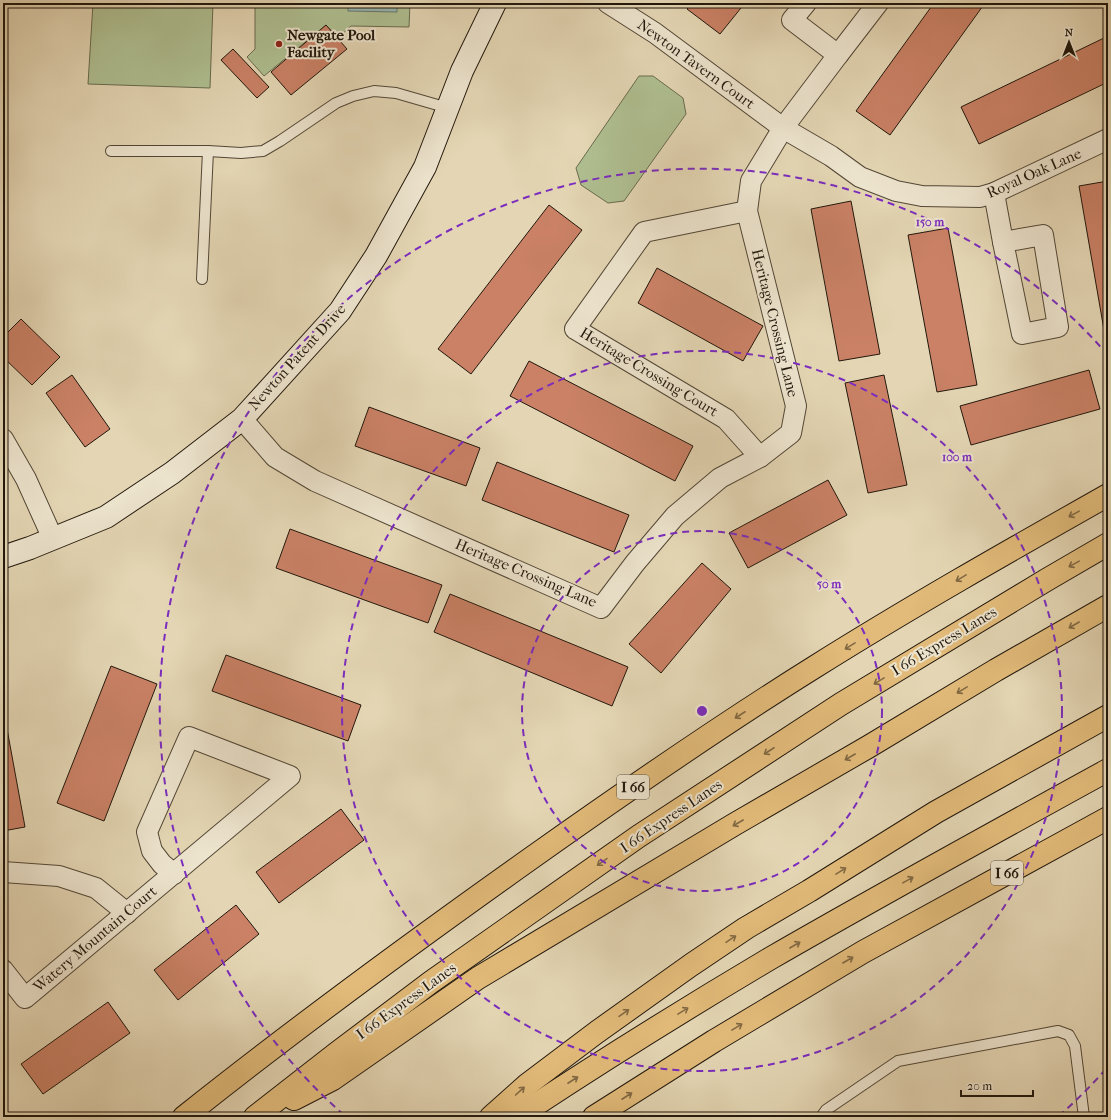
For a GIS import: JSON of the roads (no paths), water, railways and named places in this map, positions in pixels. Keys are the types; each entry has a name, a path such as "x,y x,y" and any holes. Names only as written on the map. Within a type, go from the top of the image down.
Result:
{"highway":[{"name":"I 66","path":"184,1117 342,995 459,909 665,764 800,676 896,617 983,565 1108,495"},
{"name":"I 66 Express Lanes","path":"255,1117 431,982 639,836 841,704 1048,578 1108,544"},
{"path":"258,1117 333,1079 478,978 567,924 996,670 1108,606"},
{"path":"491,1117 528,1084 597,1032 746,928 809,891 936,812 1108,716"},
{"path":"517,1117 673,1018 770,959 1108,770"},
{"name":"I 66","path":"594,1117 793,993 863,952 1108,818"},
{"path":"906,928 1030,867 1108,834"}],"street":[{"name":"Newton Patent Drive","path":"3,557 30,548 106,517 172,473 242,419 340,311 376,256 425,167 462,71 495,3"},
{"name":"Newton Tavern Court","path":"608,3 655,33 783,128"},
{"path":"806,3 792,20 838,55"},
{"name":"Heritage Crossing Lane","path":"242,419 275,457 315,481 600,608 635,562 675,516 720,478 760,457 791,433 796,406 747,211 751,182 783,128 878,3"},
{"name":"Royal Oak Lane","path":"783,128 831,156 860,177 896,191 922,196 980,197 994,194 1108,139"},
{"path":"994,194 1003,242 1022,334 1058,327 1043,235 1003,242"},
{"name":"Heritage Crossing Court","path":"747,211 644,232 575,329 726,419 760,457"},
{"path":"3,439 26,479 53,538"},
{"name":"Watery Mountain Court","path":"3,970 25,998 174,874 266,797 290,776 189,737 147,832 152,851 162,864 174,874"},
{"path":"3,872 59,876 96,888 127,913"}],"lane":[{"path":"111,151 263,152 336,103 353,96 374,91 396,93 448,108"},
{"path":"202,279 208,152"},
{"path":"821,1117 826,1110 898,1061 1058,1031 1069,1035 1075,1046 1084,1117"}],"water":[{"path":"348,3 397,3 397,12 348,11"}],"place":[{"name":"Newgate Pool Facility","path":"279,44"}]}
